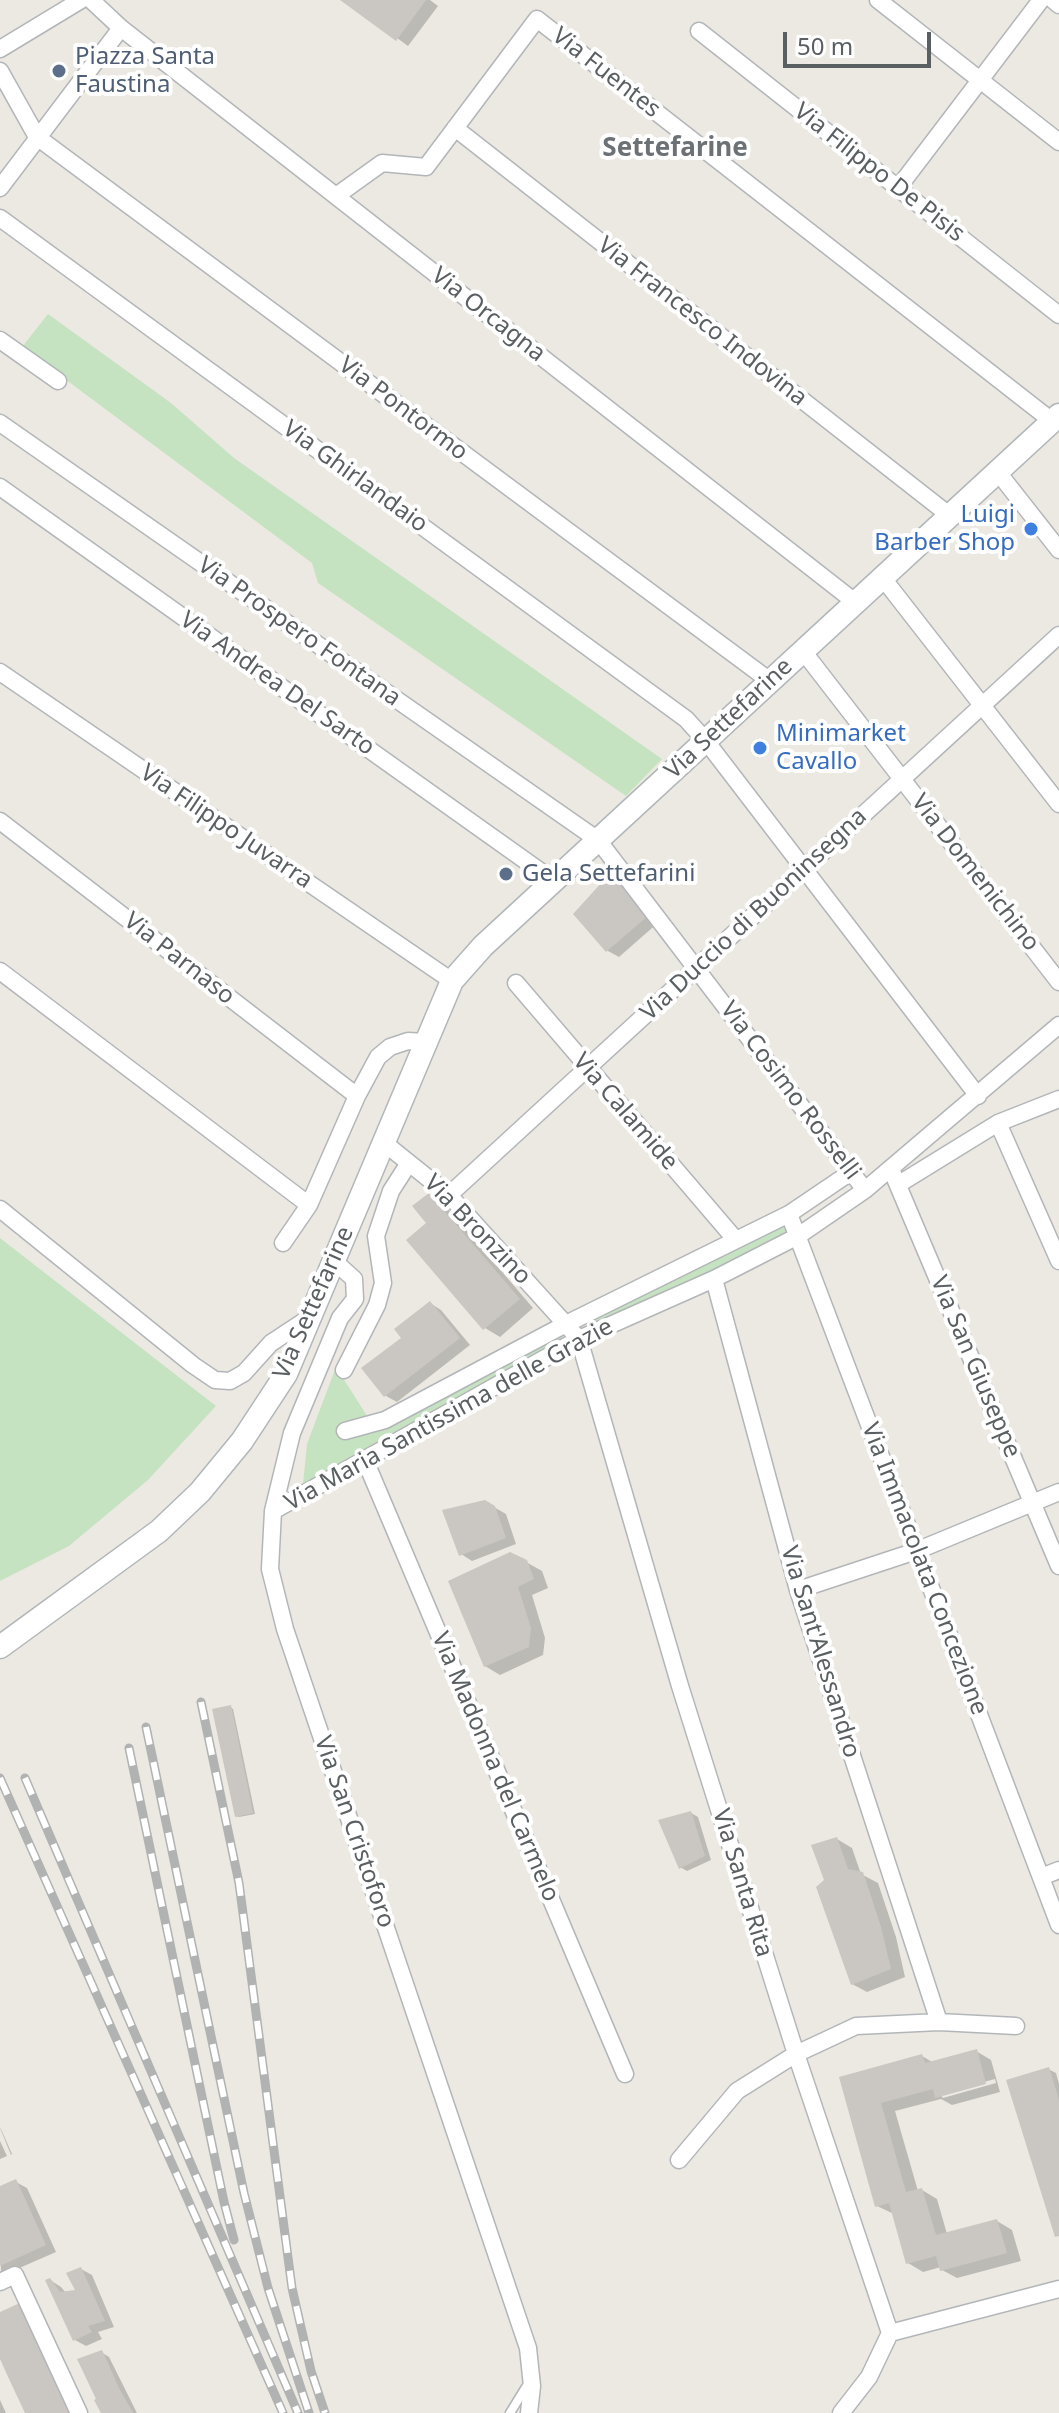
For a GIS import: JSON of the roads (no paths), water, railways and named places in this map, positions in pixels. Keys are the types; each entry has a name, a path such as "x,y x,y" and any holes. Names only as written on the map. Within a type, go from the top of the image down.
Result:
{"street":[{"path":"0,49 81,0"},
{"path":"0,188 121,28 91,0"},
{"path":"878,0 1059,142"},
{"path":"898,188 1041,0"},
{"path":"1053,0 1059,5"},
{"name":"Via Fuentes","path":"336,196 382,163 426,167 537,19 1056,418"},
{"name":"Via Orcagna","path":"121,28 855,602"},
{"name":"Via Filippo De Pisis","path":"699,31 1059,315"},
{"path":"0,71 37,137"},
{"name":"Via Francesco Indovina","path":"455,128 949,515"},
{"name":"Via Pontormo","path":"37,137 770,681"},
{"name":"Via Ghirlandaio","path":"0,218 686,719 978,1096"},
{"path":"0,340 58,381"},
{"name":"Via Settefarine","path":"0,1647 159,1531 200,1492 242,1441 286,1374 452,981 483,946 1056,418"},
{"name":"Via Prospero Fontana","path":"0,423 598,840"},
{"path":"997,471 1059,550"},
{"name":"Via Andrea Del Sarto","path":"0,487 554,881"},
{"path":"882,577 1059,804"},
{"name":"Via Duccio di Buoninsegna","path":"449,1195 1059,635"},
{"name":"Via Domenichino","path":"803,651 1059,982"},
{"name":"Via Filippo Juvarra","path":"0,672 452,981"},
{"name":"Via Parnaso","path":"0,821 357,1096"},
{"name":"Via Cosimo Rosselli","path":"598,840 865,1190"},
{"path":"0,971 309,1205"},
{"name":"Via Calamide","path":"516,983 735,1239"},
{"name":"Via Maria Santissima delle Grazie","path":"895,1176 978,1096 1059,1025"},
{"name":"Via Settefarine","path":"283,1243 309,1205 357,1096 378,1057 390,1047 408,1041 425,1042"},
{"name":"Via Maria Santissima delle Grazie","path":"273,1511 579,1339 714,1279 798,1236 865,1190 998,1123 1059,1099"},
{"path":"998,1123 1059,1261"},
{"name":"Via Bronzino","path":"383,1142 449,1195 579,1339"},
{"path":"344,1370 377,1305 383,1283 376,1236 391,1191 409,1163"},
{"name":"Via Maria Santissima delle Grazie","path":"566,1324 789,1214 851,1172"},
{"name":"Via San Giuseppe","path":"895,1176 1059,1566"},
{"path":"0,1209 215,1380 230,1381 244,1373 271,1343 311,1318"},
{"name":"Via Immacolata Concezione","path":"789,1214 1059,1925"},
{"name":"Via San Cristoforo","path":"334,1261 354,1279 355,1299 340,1318 292,1433 273,1511 270,1569 285,1629 523,2333 531,2365 532,2401 529,2413"},
{"name":"Via Sant'Alessandro","path":"714,1279 798,1590 939,2022"},
{"path":"345,1431 385,1420 566,1324"},
{"name":"Via Santa Rita","path":"579,1339 680,1686 796,2054 890,2333"},
{"name":"Via Madonna del Carmelo","path":"365,1460 625,2074"},
{"path":"798,1590 916,1551 1059,1492"},
{"path":"1041,1877 1059,1870"},
{"path":"679,2160 737,2091 796,2054 856,2026 939,2022 1016,2026"},
{"path":"0,2282 15,2275 79,2413"},
{"path":"841,2413 869,2377 890,2333 1059,2289"}],"lane":[{"path":"510,2413 527,2386 531,2365"}],"railway":[{"path":"201,1702 239,1883 292,2288 311,2371 325,2413"},
{"path":"146,1727 244,2193 268,2288 309,2413"},
{"path":"129,1748 234,2240"},
{"path":"0,1778 283,2413"},
{"path":"25,1778 298,2413"}],"place":[{"name":"Piazza Santa Faustina","path":"59,71"},
{"name":"Luigi Barber Shop","path":"1031,529"},
{"name":"Minimarket Cavallo","path":"760,748"},
{"name":"Gela Settefarini","path":"506,874"}],"district":[{"name":"Settefarine","path":"675,149"}]}
